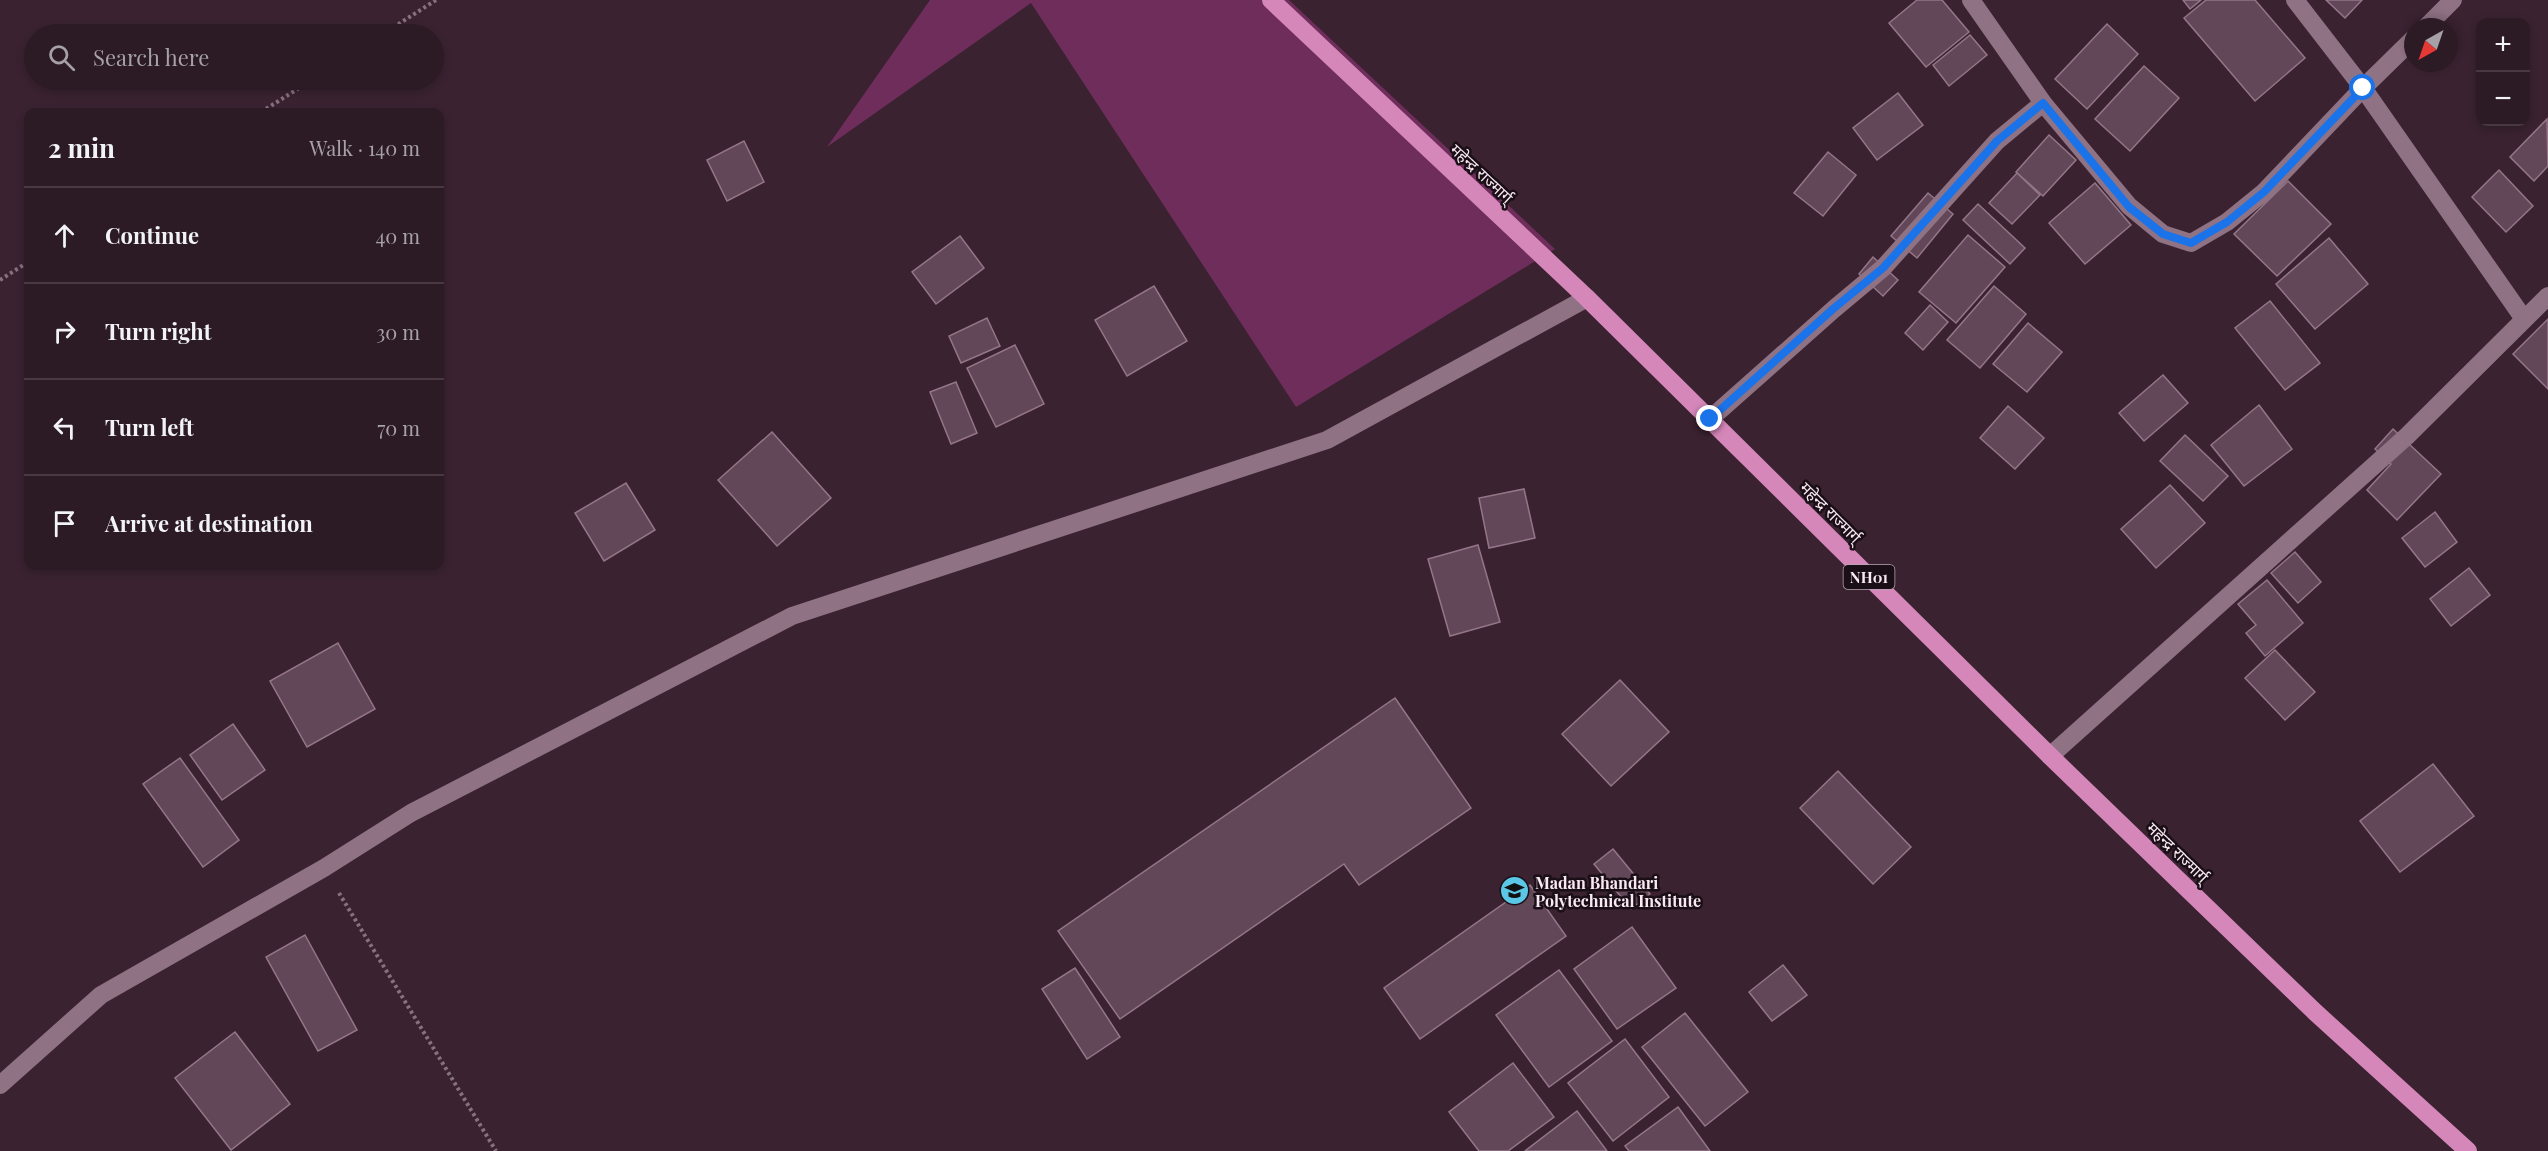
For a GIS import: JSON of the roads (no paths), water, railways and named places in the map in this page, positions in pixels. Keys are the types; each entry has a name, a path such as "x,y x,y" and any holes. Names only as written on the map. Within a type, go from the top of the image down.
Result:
{"highway":[{"name":"महेन्द्र राज्मार्ग्","path":"1271,0 1587,298 2050,756 2315,1012 2468,1151"}],"street":[{"path":"1971,0 2043,103 2129,207 2163,234 2191,243 2227,222 2264,192 2404,48"},
{"path":"2295,0 2363,88 2524,319"},
{"path":"2435,18 2453,0"},
{"path":"1710,419 1833,309 1883,268 1997,141 2043,103"},
{"path":"2050,756 2407,436 2548,296"},
{"path":"0,1085 101,995 324,868 411,813 792,616 1327,440 1587,298"}],"place":[{"name":"Madan Bhandari Polytechnical Institute","path":"1514,891"}]}
